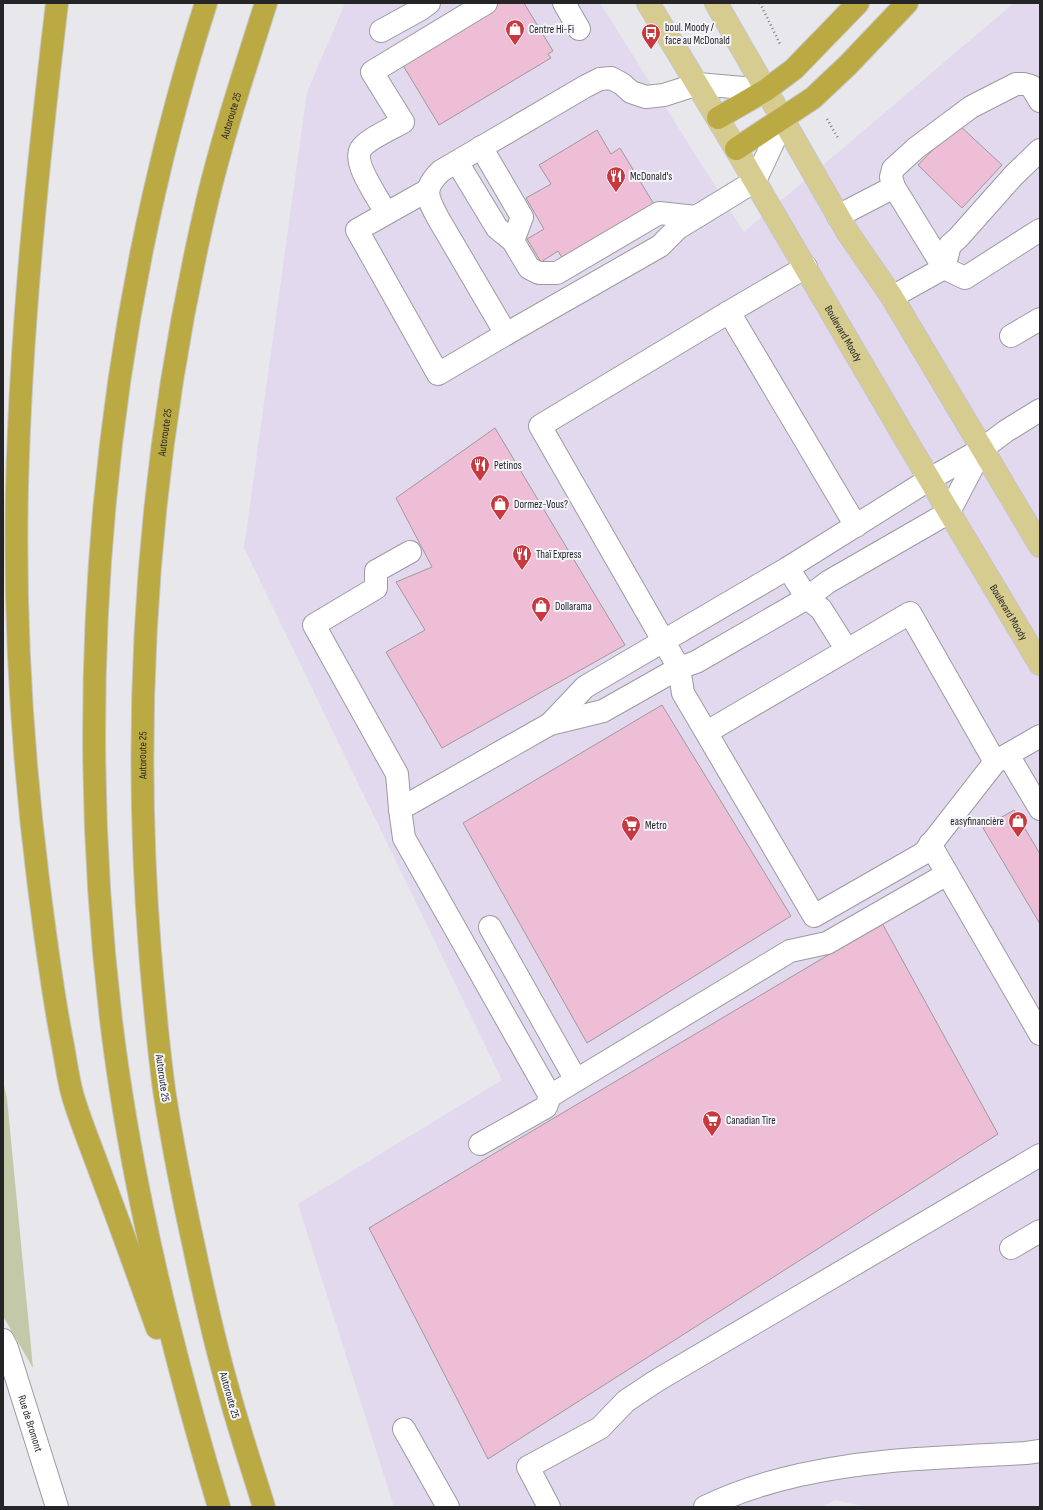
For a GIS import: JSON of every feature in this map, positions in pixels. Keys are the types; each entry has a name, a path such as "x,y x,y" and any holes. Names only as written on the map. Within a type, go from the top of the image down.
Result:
{"highway":[{"path":"57,3 40,146 30,253 24,327 19,440 17,584 25,748 29,797 48,962 58,1024 72,1093 203,1455"},
{"path":"206,3 181,89 154,197 123,358 110,457 100,564 96,629 94,768 101,926 111,1023 126,1122 145,1220 168,1323 203,1455 219,1507"},
{"name":"Autoroute 25","path":"264,1507 235,1414 216,1343 184,1204 165,1097 156,1023 147,898 143,833 142,724 147,598 154,519 176,359 208,199 234,103 266,3"},
{"path":"718,118 766,90 794,69 858,3"},
{"path":"736,149 784,119 813,98 827,86 907,3"}],"main road":[{"name":"Boulevard Moody","path":"648,3 698,84 1040,664"},
{"path":"716,3 784,119 848,233 892,297 1040,546"}],"street":[{"path":"381,31 421,9 428,3"},
{"path":"386,213 363,172 359,157 361,149 366,144 403,122 372,72 486,3"},
{"path":"564,3 580,30"},
{"path":"506,334 430,202 428,190 433,178 441,171 600,79 611,78 622,84 631,92 646,97 664,95 698,84 766,90"},
{"path":"1037,90 1024,84 1016,84 971,107 916,148 893,169 891,177 894,187 944,268 966,278 1040,230"},
{"path":"428,190 357,230 438,374 660,246 678,228 755,182 784,119"},
{"path":"482,147 522,217 514,241"},
{"path":"892,297 944,268 950,245 1014,175 1040,150"},
{"path":"457,162 497,228 514,241 529,268 539,273 557,273 659,213 696,217"},
{"path":"838,216 894,187"},
{"path":"806,267 540,426 679,668 683,693 814,916"},
{"path":"729,312 856,526"},
{"path":"1011,336 1040,319"},
{"path":"550,724 585,687 788,568 856,526 880,509 982,449 1040,410"},
{"path":"400,809 550,724 603,711 679,668 696,662 807,598 828,582 950,512 982,449"},
{"path":"410,552 376,571 376,588 314,625 397,774 404,838 550,1096"},
{"path":"788,568 807,598 821,610 847,650"},
{"path":"707,732 910,613 1001,758 1040,809"},
{"path":"790,951 814,916 924,853 1001,758 1040,736"},
{"path":"930,844 1040,1034"},
{"path":"480,1144 546,1108 550,1096 790,951 827,943 947,874"},
{"path":"490,927 576,1080"},
{"path":"549,1507 528,1467 600,1428 626,1401 656,1381 1040,1155"},
{"path":"1011,1248 1040,1231"},
{"name":"Rue de Bromont","path":"3,1340 7,1348 57,1507"},
{"path":"404,1429 448,1507"},
{"path":"705,1507 755,1488 787,1478 814,1472 893,1461 1040,1451"}],"path":[{"path":"760,3 783,48"}],"shaded area":[{"path":"345,3 600,3 744,232 1014,3 1040,3 1040,1507 866,1507 835,1500 822,1507 394,1507 298,1204 502,1080 244,548 307,92"}],"green space":[{"path":"3,1081 7,1099 33,1368 3,1316"}],"building":[{"path":"499,3 524,3 553,51 548,54 551,58 439,125 401,62"},
{"path":"958,124 1002,165 962,208 918,165"},
{"path":"597,130 611,154 620,148 655,206 564,261 558,251 541,262 527,239 544,229 526,198 551,184 539,165"},
{"path":"495,428 625,645 442,748 386,652 425,630 396,582 432,567 396,498"},
{"path":"662,705 791,916 587,1043 463,823"},
{"path":"1014,810 1040,854 1040,924 983,828"},
{"path":"882,923 998,1134 488,1459 369,1228"}],"place":[{"name":"Centre Hi-Fi","path":"515,46"},
{"name":"boul. Moody / face au McDonald","path":"651,50"},
{"name":"McDonald's","path":"616,193"},
{"name":"Petinos","path":"480,482"},
{"name":"Dormez-Vous?","path":"500,521"},
{"name":"Thaï Express","path":"522,571"},
{"name":"Dollarama","path":"541,623"},
{"name":"easyfinancière","path":"1018,838"},
{"name":"Metro","path":"631,842"},
{"name":"Canadian Tire","path":"712,1137"}]}
